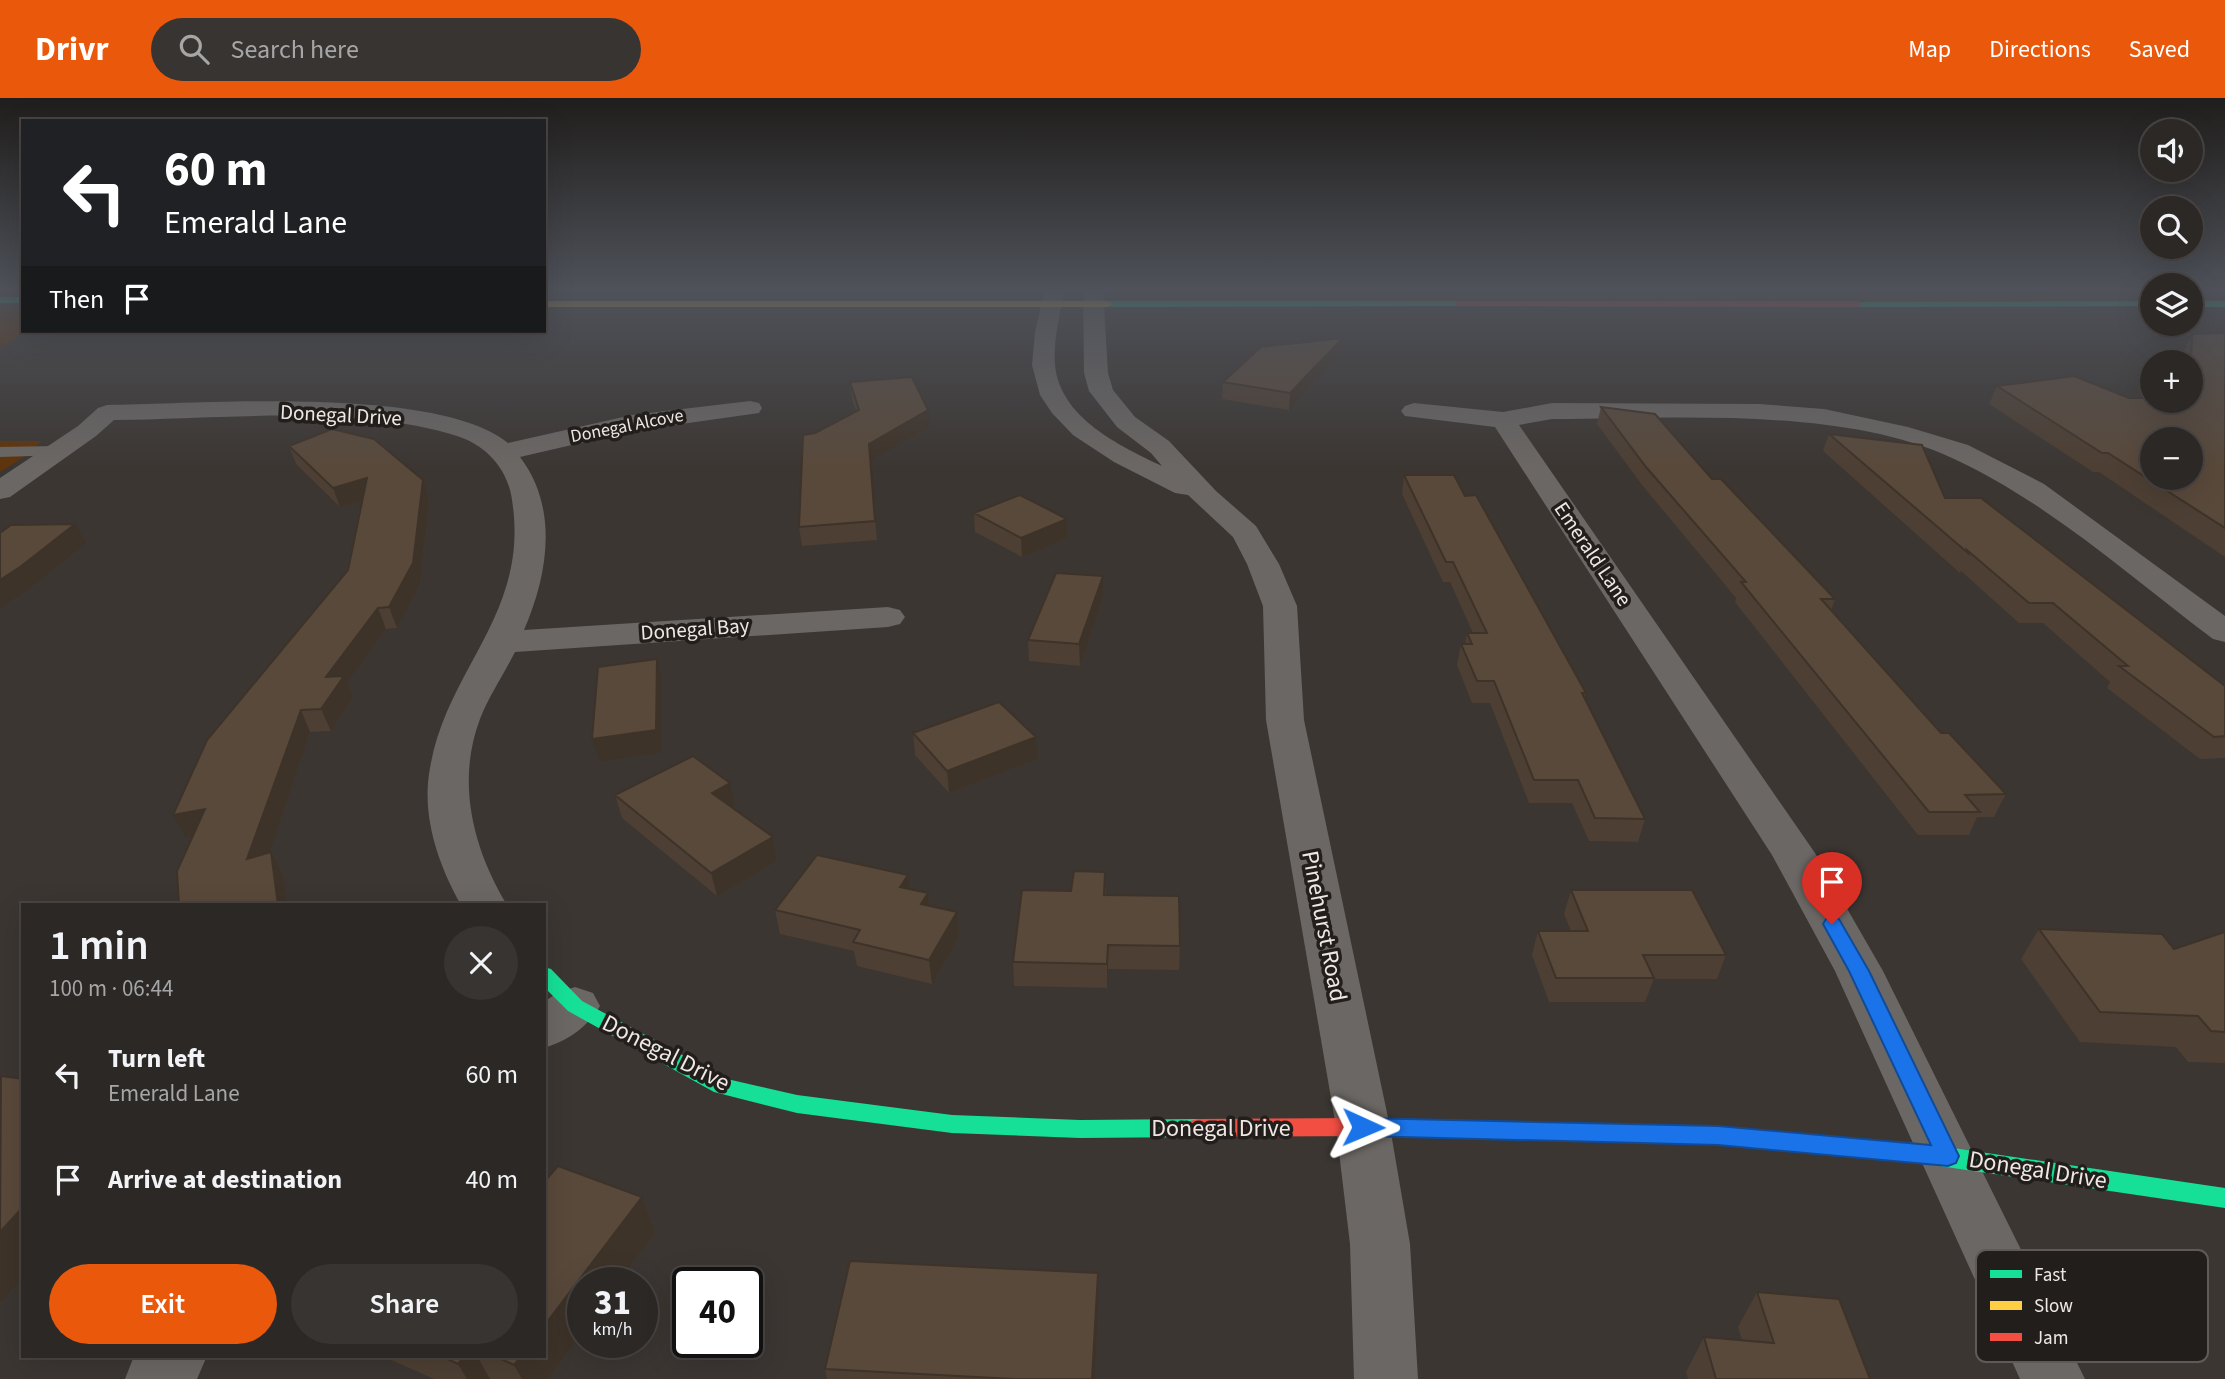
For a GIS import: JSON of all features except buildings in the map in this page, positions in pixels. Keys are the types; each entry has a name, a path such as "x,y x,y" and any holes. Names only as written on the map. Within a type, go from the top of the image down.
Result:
{"main road":[{"name":"Donegal Drive","path":"555,1003 723,1086 797,1104 951,1124 1080,1129 1363,1127 1718,1136 1948,1156 2225,1198"}],"street":[{"name":"Pinehurst Road","path":"1047,349 1044,373 1051,392 1063,410 1083,429 1125,458 1206,497"},
{"name":"Pinehurst Road","path":"1095,349 1096,373 1101,391 1115,411 1160,447 1206,497 1245,532 1263,564 1280,606 1285,720 1363,1127 1380,1244 1386,1379"},
{"name":"Donegal Alcove","path":"505,452 632,423 750,408"},
{"path":"1414,411 1503,420 1552,411 1748,412 1904,425 2034,490 2225,632"},
{"name":"Donegal Drive","path":"57,451 88,431 107,413 369,412 423,420 468,431 505,452 522,479 531,517 531,551 523,598 458,725 448,790 458,853 483,903"},
{"name":"Emerald Lane","path":"1503,420 1793,853 1859,971 1992,1250"},
{"path":"0,491 57,451"},
{"name":"Donegal Bay","path":"502,642 888,617"},
{"path":"157,1379 173,1358"},
{"name":"Emerald Lane","path":"2045,1362 2053,1379"}],"lane":[{"path":"0,452 57,451"}],"shaded area":[{"path":"0,441 42,441 0,472"}],"traffic: fast":[{"path":"546,976 575,1006 722,1086 797,1104 952,1124 1080,1129 1198,1128"},
{"path":"1926,1154 2225,1198"}],"traffic: slow":[{"path":"1608,1133 1718,1136 1926,1154"}],"traffic: jam":[{"path":"1198,1128 1363,1127 1608,1133"}],"route":[{"path":"1363,1127 1718,1136 1948,1156 1859,971 1832,924"}]}
